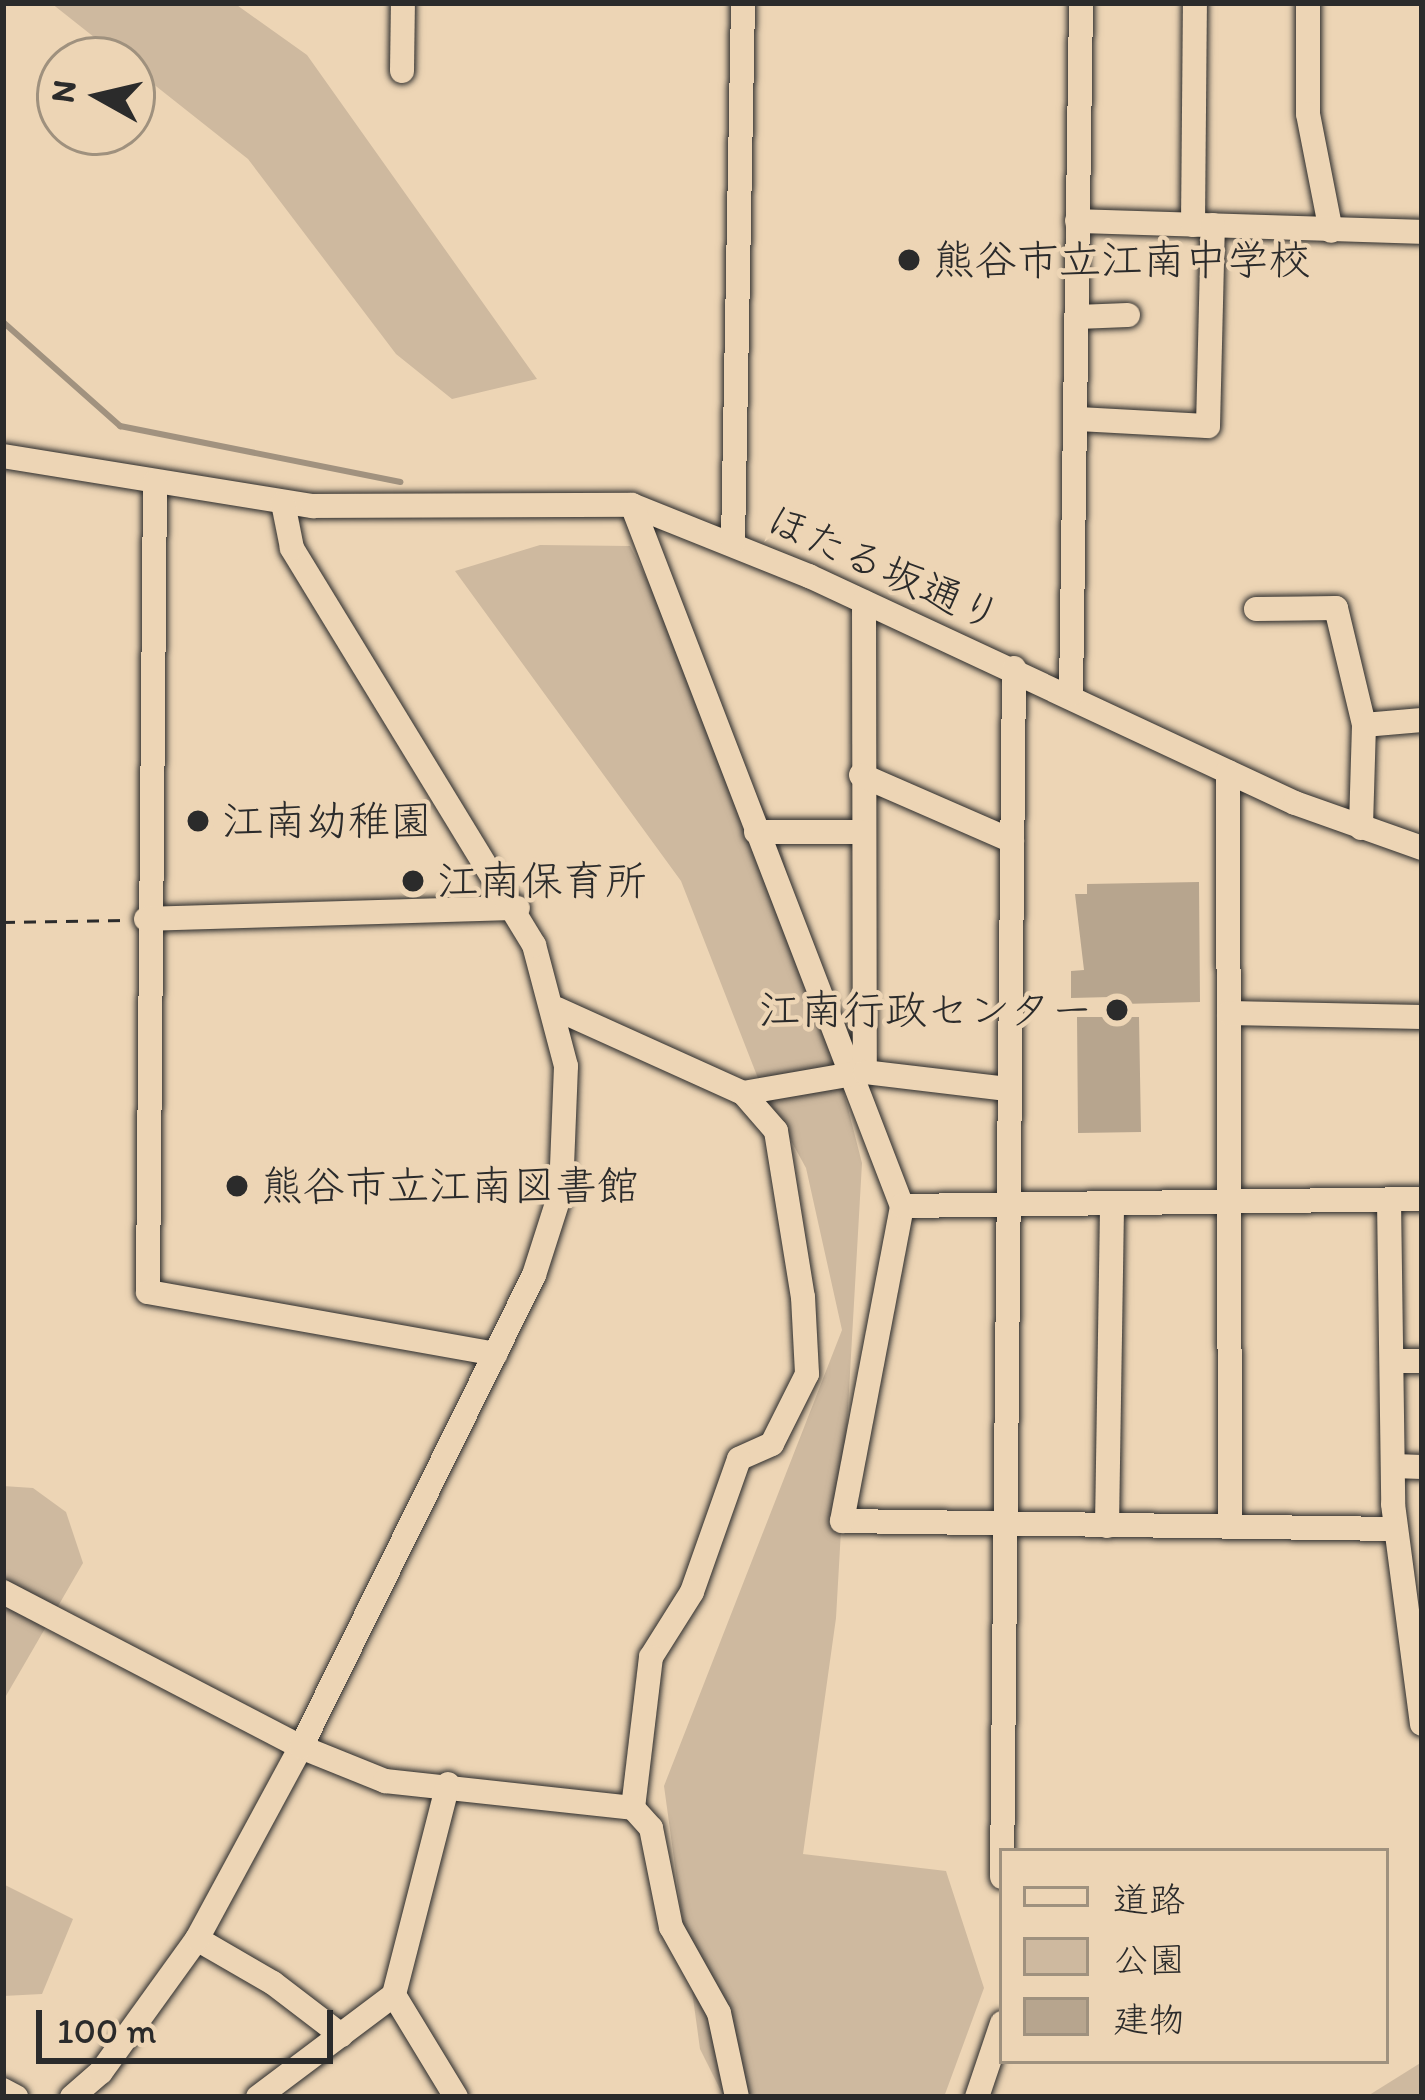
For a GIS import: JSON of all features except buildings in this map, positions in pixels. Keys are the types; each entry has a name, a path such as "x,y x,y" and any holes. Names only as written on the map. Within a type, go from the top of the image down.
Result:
{"street":[{"path":"401,71 403,3"},
{"path":"733,543 743,3"},
{"path":"1071,694 1081,3"},
{"path":"1077,419 1208,426 1195,3"},
{"path":"1308,3 1308,114 1330,231"},
{"path":"1077,221 1422,232"},
{"path":"1077,317 1128,315"},
{"name":"ほたる坂通り","path":"3,456 284,502 632,505 733,543 1014,668 1228,772 1360,828 1422,848"},
{"path":"155,482 146,920 148,1292 496,1354"},
{"path":"72,2097 100,2072 196,1939 301,1747 534,1275 561,1191 568,1094 557,1010 518,908 292,548 284,502"},
{"path":"632,505 756,832 858,1074 902,1206 842,1521 1396,1529"},
{"path":"858,1074 864,602"},
{"path":"1256,610 1336,608 1364,724 1360,828"},
{"path":"1002,1848 1014,668"},
{"path":"1364,724 1422,720"},
{"path":"1228,772 1230,1527"},
{"path":"861,775 1012,841"},
{"path":"756,832 862,832"},
{"path":"146,920 518,908"},
{"path":"557,1010 742,1093 776,1131 803,1297 807,1375 772,1444 739,1459 692,1592 652,1658 633,1808"},
{"path":"1229,1013 1422,1017"},
{"path":"742,1093 858,1074 1008,1088"},
{"path":"902,1206 1422,1199"},
{"path":"1389,1200 1396,1529 1411,1562 1422,1724"},
{"path":"1107,1526 1112,1204"},
{"path":"1392,1361 1422,1361"},
{"path":"1394,1466 1422,1467"},
{"path":"3,1592 301,1747 385,1780 633,1808 651,1828 671,1927 719,2013 737,2097"},
{"path":"258,2097 394,1994 448,1784"},
{"path":"196,1939 273,1983 340,2035"},
{"path":"394,1994 456,2097"},
{"path":"977,2097 999,2032"},
{"path":"3,2090 16,2097"}],"path":[{"path":"3,922 146,920"}],"green space":[{"path":"51,3 234,3 307,55 537,379 452,399 396,354 248,159 156,86 156,36 93,36"},
{"path":"540,545 630,546 778,836 862,1163 836,1618 803,1854 946,1871 984,1988 944,2097 724,2097 700,2049 664,1786 842,1330 806,1168 761,1086 681,881 455,571"},
{"path":"3,1486 33,1488 66,1512 83,1563 3,1701"},
{"path":"3,1884 73,1919 42,1994 3,1996"},
{"path":"1422,2062 1422,2097 1366,2097"}],"waterway":[{"path":"3,322 120,426 400,482"}],"place":[{"name":"熊谷市立江南中学校","path":"909,260"},
{"name":"江南幼稚園","path":"198,821"},
{"name":"江南保育所","path":"413,881"},
{"name":"江南行政センター","path":"1117,1010"},
{"name":"熊谷市立江南図書館","path":"237,1186"}]}
